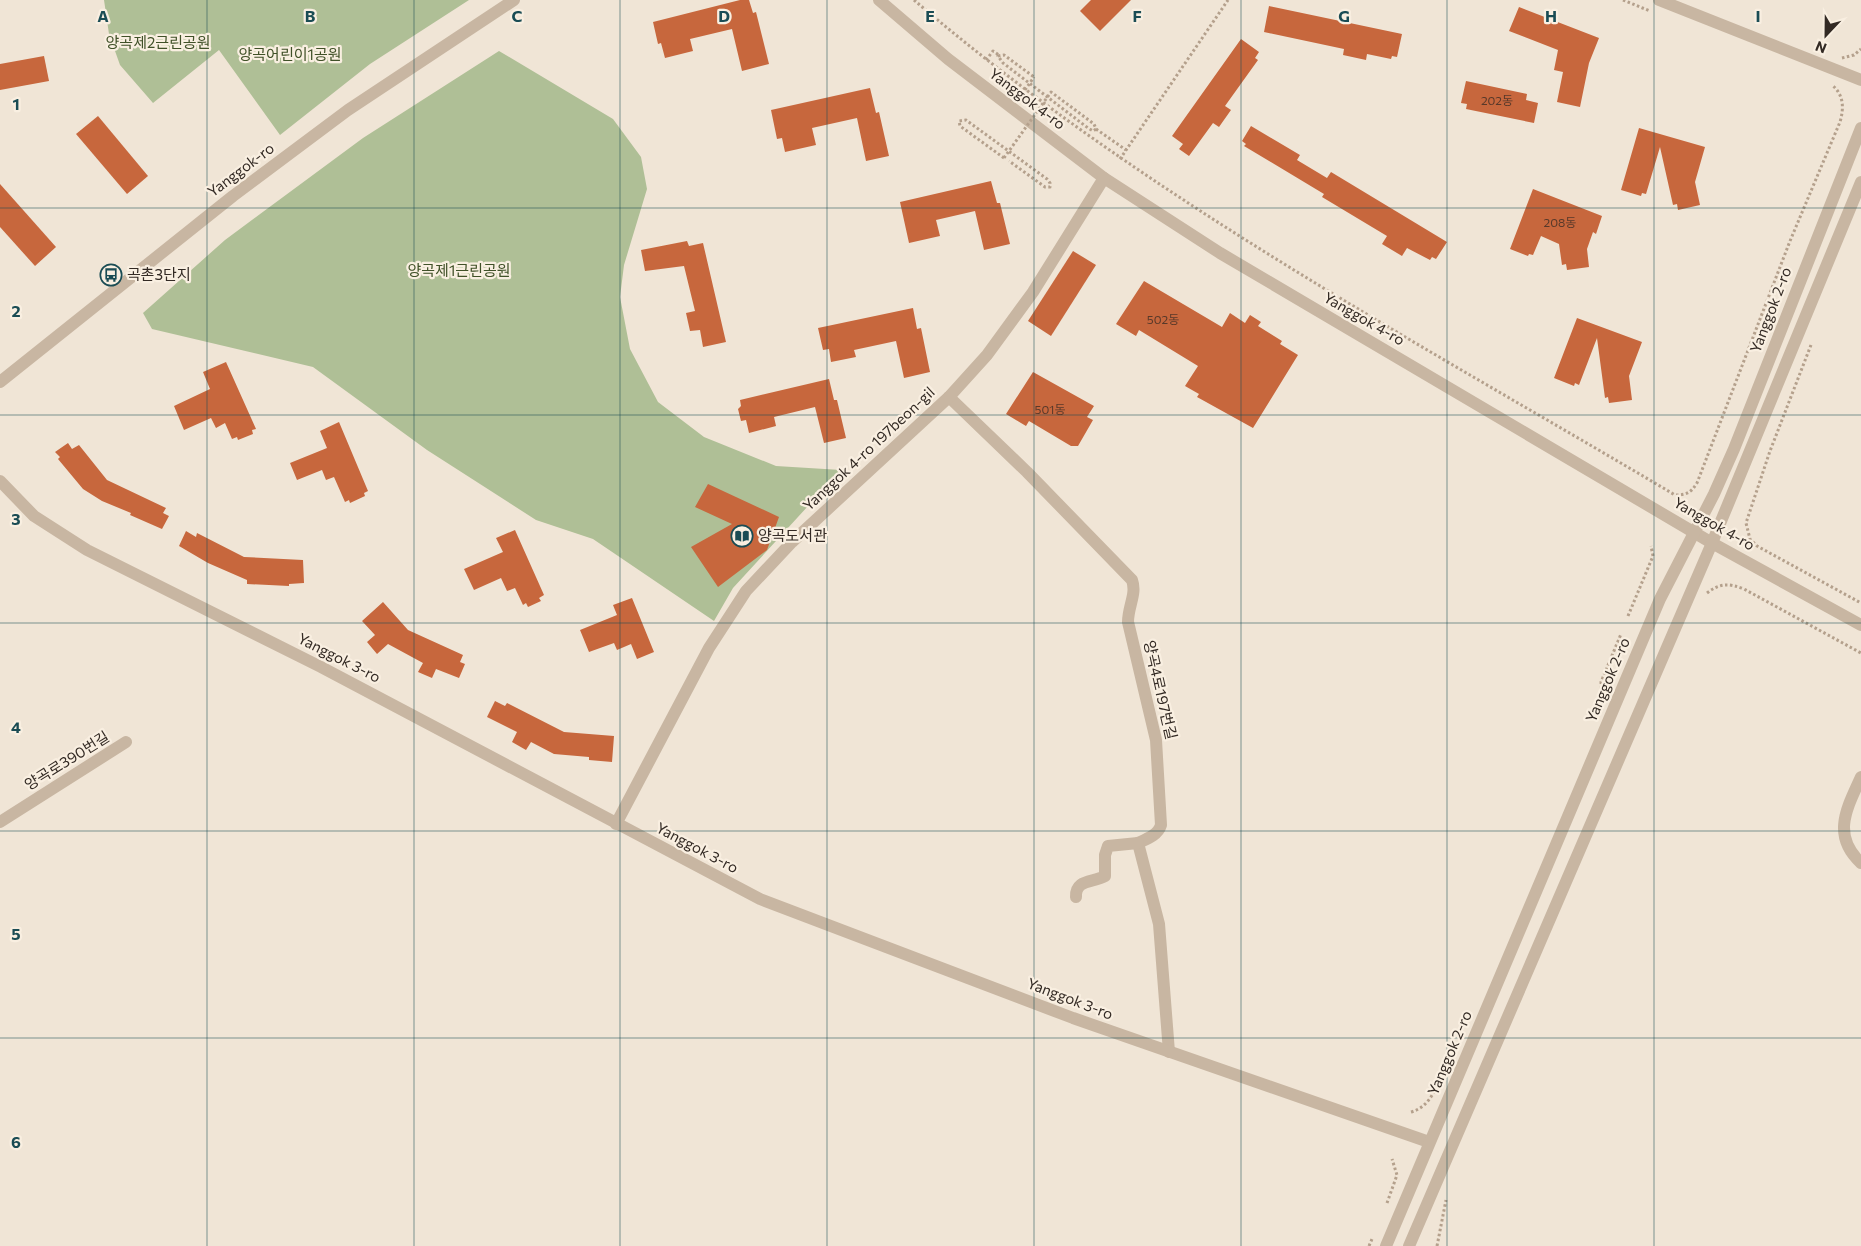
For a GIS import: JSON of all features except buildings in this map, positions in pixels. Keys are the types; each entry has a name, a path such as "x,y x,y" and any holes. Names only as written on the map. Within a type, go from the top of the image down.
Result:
{"street":[{"name":"Yanggok-ro","path":"0,382 248,184 348,110 514,0"},
{"name":"Yanggok 4-ro","path":"879,0 948,59 1104,178 1267,282 1508,421 1712,543 1861,625"},
{"path":"1660,0 1861,80"},
{"name":"Yanggok 2-ro","path":"1386,1246 1660,598 1734,449 1861,128"},
{"name":"Yanggok 4-ro 197beon-gil","path":"616,824 709,648 746,591 792,542 949,397 1008,329 1104,178"},
{"path":"1409,1246 1712,543 1861,182"},
{"name":"양곡4로197번길","path":"949,397 1028,472 1132,580 1135,588 1128,609 1128,622 1156,740 1161,825 1159,831 1154,835 1138,843"},
{"name":"Yanggok 3-ro","path":"0,481 34,516 87,550 321,666 699,868 788,911 1169,1052 1429,1142"},
{"name":"양곡로390번길","path":"0,822 126,742"},
{"path":"1861,777 1843,824 1844,836 1849,847 1861,863"},
{"path":"1076,897 1077,886 1105,876 1107,868 1105,855 1108,846 1138,843 1160,924 1169,1052"}],"path":[{"path":"914,0 1025,90 1120,158 1220,224 1675,495 1685,495 1692,491 1697,483 1790,241 1840,122 1844,109 1837,89 1830,83"},
{"path":"1120,158 1228,0"},
{"path":"986,60 993,51 999,55 1004,55 1034,77 1025,90"},
{"path":"999,55 1000,61 1088,128 1093,131 1096,129"},
{"path":"1009,161 1045,187 1050,187 1047,179 1016,156 1008,151 966,120 959,121 960,126 1004,158 1009,151 1051,92 1094,124 1096,129 1126,150"},
{"path":"1812,342 1770,451 1746,523 1750,539 1757,546 1861,603"},
{"path":"1628,616 1653,556 1651,546"},
{"path":"1702,598 1717,586 1732,584 1861,653"},
{"path":"1601,703 1601,682 1621,634"},
{"path":"1411,1112 1423,1107 1428,1102 1449,1058"},
{"path":"1387,1204 1397,1175 1392,1159"},
{"path":"1437,1246 1448,1193"},
{"path":"1369,1246 1373,1238"}],"green space":[{"path":"104,0 469,0 370,64 280,135 219,50 153,103 120,65 109,34"},
{"name":"양곡제1근린공원","path":"499,51 613,119 641,157 647,189 624,265 620,297 630,349 658,402 704,437 776,466 841,470 733,588 714,621 593,539 536,520 427,450 313,367 152,329 143,313 225,240 363,138"}],"place":[{"name":"곡촌3단지","path":"111,275"},
{"name":"양곡도서관","path":"742,536"}],"park label":[{"name":"양곡제2근린공원","path":"158,43"},
{"name":"양곡어린이1공원","path":"290,55"}]}
